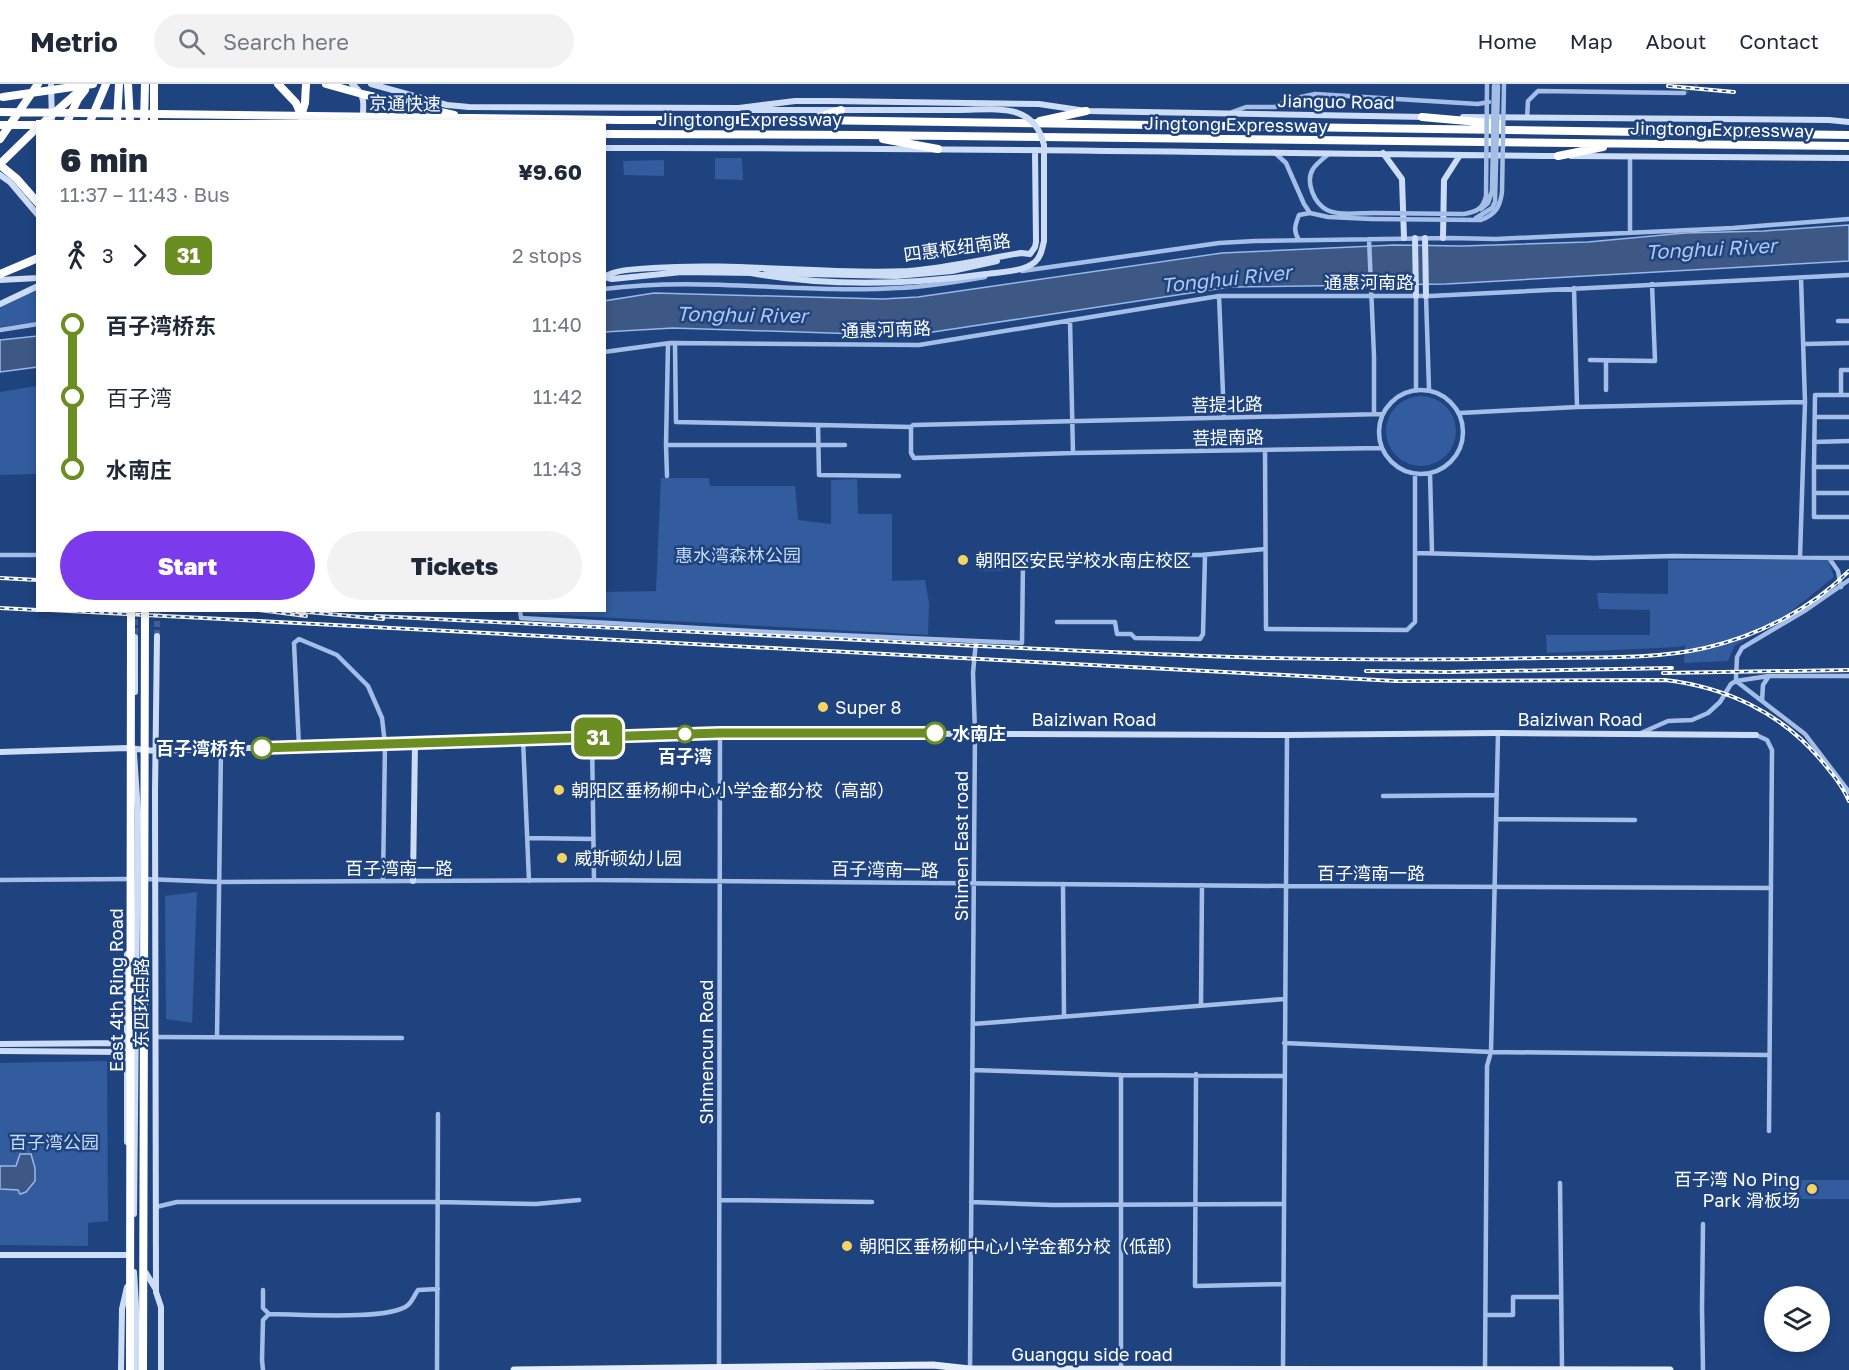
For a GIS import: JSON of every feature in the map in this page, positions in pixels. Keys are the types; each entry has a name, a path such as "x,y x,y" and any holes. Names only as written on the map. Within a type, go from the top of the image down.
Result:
{"highway":[{"path":"0,139 38,84"},
{"path":"1,97 44,84"},
{"path":"1,97 90,84"},
{"path":"46,120 90,84"},
{"path":"68,120 78,99 90,84"},
{"path":"91,120 106,84"},
{"path":"117,120 119,84"},
{"path":"128,84 130,120"},
{"path":"144,120 145,84"},
{"path":"278,84 296,103 303,120"},
{"path":"300,120 305,103 306,84"},
{"path":"327,84 470,118"},
{"path":"154,85 156,120"},
{"path":"809,120 841,110"},
{"path":"1028,124 1086,111"},
{"name":"京通快速","path":"0,112 622,120 809,120"},
{"path":"1422,117 1565,130 1849,135"},
{"name":"Jingtong Expressway","path":"809,120 1565,130"},
{"path":"0,125 36,126"},
{"path":"36,128 0,165 16,178 36,201"},
{"name":"Jingtong Expressway","path":"606,135 861,135 1849,146"},
{"path":"861,135 938,149"},
{"path":"1558,156 1619,143"},
{"path":"0,274 36,259"},
{"name":"East 4th Ring Road","path":"130,1370 131,612"},
{"name":"East 4th Ring Road","path":"144,1370 145,612"}],"main road":[{"path":"51,84 52,120"},
{"path":"352,84 361,91 364,104 362,120"},
{"path":"371,84 447,105 561,106 561,120"},
{"name":"Jianguo Road","path":"561,106 739,108 795,101 831,101 1039,104 1086,111 1226,114 1849,122"},
{"path":"572,106 572,120"},
{"path":"593,120 594,107"},
{"path":"739,108 752,110 1012,111 1023,113 1041,131 1044,144 1044,242 1035,262 1026,267 901,284 806,281 751,273"},
{"path":"606,148 794,147 1849,158"},
{"path":"1030,254 1036,242 1035,150"},
{"path":"1383,153 1402,179 1404,238"},
{"path":"1443,238 1444,180 1460,155"},
{"path":"0,175 10,182 36,213"},
{"path":"1415,238 1416,296"},
{"path":"1425,238 1426,296"},
{"name":"四惠枢纽南路","path":"606,276 611,273 637,270 696,266 853,271 910,270 963,264 1021,253 1030,254"},
{"name":"四惠枢纽南路","path":"606,278 612,279 682,272 914,275 952,271 1030,254"},
{"path":"0,280 36,278"},
{"path":"0,304 36,287"},
{"name":"东四环中路","path":"157,636 155,751 156,1292 160,1307 161,1370"},
{"name":"东四环中路","path":"121,1370 122,1309 127,1292 127,879 132,637"},
{"name":"东四环中路","path":"144,637 147,879 144,1370"},
{"name":"Baiziwan Road","path":"0,752 131,749 155,751 720,733 1756,735"},
{"path":"413,881 415,743"},
{"name":"东四环中路","path":"131,749 138,813 134,1273 137,1370"},
{"path":"0,1044 126,1043"},
{"path":"0,1051 126,1052"},
{"path":"0,1255 127,1255"},
{"path":"127,1292 134,1273"},
{"path":"146,1273 156,1292"},
{"path":"137,1322 146,1322"},
{"name":"Guangqu side road","path":"514,1370 933,1365 970,1369 1670,1370"}],"street":[{"path":"1477,211 1485,202 1486,196 1487,85"},
{"path":"1299,240 1295,235 1295,225 1299,215 1310,213 1328,218 1464,214 1477,211 1488,203 1492,191 1494,99 1500,85"},
{"path":"1330,153 1312,170 1310,183 1319,203 1327,210 1372,216 1481,220 1496,212 1501,202 1500,85"},
{"path":"1527,118 1528,101 1538,91 1684,93"},
{"path":"1226,114 1246,107 1275,107 1287,100 1315,94 1478,104 1494,99"},
{"path":"1274,152 1286,163 1310,213"},
{"path":"1630,157 1630,232"},
{"path":"606,289 693,283 852,289 898,288 937,285 1219,243 1404,238 1496,239 1733,228 1849,219"},
{"path":"1369,239 1374,414"},
{"name":"通惠河南路","path":"606,352 675,343 919,345 1219,296 1426,296 1849,275"},
{"path":"1800,557 1805,402 1801,278"},
{"path":"1590,360 1655,361 1652,284"},
{"path":"1574,288 1577,407"},
{"path":"1219,296 1224,418"},
{"path":"1416,296 1416,390"},
{"path":"1426,296 1429,390"},
{"path":"1070,320 1074,453"},
{"path":"1838,321 1849,321"},
{"path":"0,330 36,324"},
{"name":"菩提北路","path":"675,343 676,422 911,427 913,425 1382,414"},
{"path":"1804,344 1849,343"},
{"path":"667,476 668,344"},
{"path":"1606,361 1606,390"},
{"path":"1840,395 1841,370 1849,370"},
{"path":"1416,390 1429,390 1442,394 1452,402 1464,424 1464,436 1461,448 1448,465 1430,473 1415,474 1401,469 1390,460 1382,448 1379,425 1382,414 1397,396 1416,390"},
{"path":"1849,395 1815,395 1814,442 1814,517 1849,517"},
{"path":"1460,413 1577,407 1805,402"},
{"path":"1815,417 1849,417"},
{"path":"818,425 819,475 899,476"},
{"name":"菩提南路","path":"911,427 911,453 914,458 1382,448"},
{"path":"1814,442 1849,441"},
{"path":"666,445 844,445"},
{"path":"1265,450 1266,630 1407,630 1416,622 1415,474"},
{"path":"1814,466 1849,467"},
{"path":"1430,473 1432,552"},
{"path":"1814,493 1849,493"},
{"path":"520,612 521,618 1022,643 1023,560 1205,555 1265,549"},
{"path":"1416,553 1594,558 1673,556 1849,558"},
{"path":"0,555 36,555"},
{"path":"1057,622 1115,622 1116,634 1131,634 1135,638 1200,639 1203,634 1205,555"},
{"path":"1829,558 1838,572 1841,587"},
{"path":"1736,681 1737,657 1742,648 1849,580"},
{"path":"299,747 294,643 299,639 337,655 368,686 382,718 385,744 383,881"},
{"name":"Shimen East road","path":"970,1369 975,733 973,673 976,641"},
{"path":"1762,702 1762,685 1769,676"},
{"path":"1639,734 1668,721 1692,720 1708,713 1736,681 1769,676 1849,676"},
{"path":"1736,681 1805,734 1849,792"},
{"name":"Shimencun Road","path":"719,1369 720,733"},
{"path":"1485,1369 1487,1066 1491,1052 1498,733"},
{"path":"1283,1369 1287,735"},
{"path":"1756,735 1767,740 1772,750 1769,1131"},
{"path":"592,737 594,880"},
{"path":"523,739 529,880"},
{"path":"217,1037 220,749"},
{"path":"1383,796 1497,795"},
{"path":"1497,819 1635,820"},
{"path":"528,838 593,839"},
{"name":"百子湾南一路","path":"0,880 147,879 220,882 594,880 1771,888"},
{"path":"1063,884 1064,1016"},
{"path":"1201,1005 1202,885"},
{"path":"973,1024 1284,999"},
{"path":"156,1037 402,1038"},
{"path":"1284,1043 1491,1052 1769,1055"},
{"path":"972,1070 1121,1075 1284,1076"},
{"path":"1196,1074 1195,1286 1283,1284"},
{"path":"1121,1075 1123,1369"},
{"path":"437,1370 438,1114"},
{"path":"1560,1183 1562,1369"},
{"path":"156,1207 177,1202 536,1204 579,1200"},
{"path":"720,1200 872,1202"},
{"path":"971,1202 1283,1204"},
{"path":"1703,1224 1703,1370"},
{"path":"263,1290 263,1308 269,1314 353,1315 388,1313 408,1306 418,1290 438,1289"},
{"path":"1486,1315 1514,1315 1514,1297 1561,1297"},
{"path":"263,1370 263,1320 269,1314"},
{"path":"908,1366 918,1370"}],"green space":[{"path":"715,158 742,158 743,180 715,179"},
{"path":"664,160 664,176 624,175 623,161"},
{"path":"36,289 36,322 0,327 0,307"},
{"path":"36,386 36,474 0,475 0,392"},
{"path":"1421,396 1434,399 1446,406 1453,418 1456,431 1453,444 1446,456 1434,463 1421,466 1408,463 1396,456 1389,444 1386,431 1389,418 1396,406 1408,399"},
{"name":"惠水湾森林公园","path":"661,478 709,478 710,486 795,486 798,520 831,524 831,480 857,479 858,514 892,514 892,581 925,580 929,603 928,635 524,612 606,612 606,592 656,591"},
{"path":"1003,552 1004,571 979,571 979,553"},
{"path":"1668,560 1828,560 1834,577 1774,625 1735,645 1728,661 1684,663 1685,645 1547,653 1546,635 1650,635 1650,610 1599,609 1597,593 1668,594"},
{"path":"197,892 192,1023 166,1019 165,896"},
{"name":"百子湾公园","path":"107,1061 108,1221 88,1223 88,1246 0,1245 0,1063"},
{"name":"百子湾 No Ping Park 滑板场","path":"1776,1180 1849,1180 1849,1199 1775,1199"}],"water":[{"name":"Tonghui River","path":"1849,225 1849,261 1446,284 1230,287 933,332 890,335 673,328 606,332 606,301 654,293 883,299 918,297 1222,253 1395,245 1462,246 1588,242 1685,233 1764,231"},
{"path":"36,336 36,367 0,372 0,340"},
{"path":"20,1154 31,1154 35,1168 35,1181 26,1192 20,1194 18,1190 0,1189 0,1166 16,1166"}],"tunnel":[{"path":"1684,93 1697,84"},
{"path":"135,612 135,637"},
{"path":"157,612 157,636"}],"railway":[{"path":"1668,86 1734,92"},
{"path":"376,616 1206,656 1371,659 1623,657 1685,652 1745,636 1801,609 1849,571"},
{"path":"0,578 36,580"},
{"path":"0,608 36,610"},
{"path":"88,612 1396,681 1665,680 1687,683 1730,696 1769,715 1804,742 1820,759 1840,784 1849,801"},
{"path":"275,612 306,616"},
{"path":"308,612 383,619"},
{"path":"1366,671 1448,672 1672,668"},
{"path":"1663,673 1849,670"}],"bus line":[{"name":"31","path":"262,748 720,733 935,733"}],"place":[{"name":"朝阳区安民学校水南庄校区","path":"963,560"},
{"name":"Super 8","path":"823,707"},
{"name":"水南庄","path":"935,733"},
{"name":"百子湾","path":"685,734"},
{"name":"百子湾桥东","path":"262,748"},
{"name":"朝阳区垂杨柳中心小学金都分校（高部）","path":"559,790"},
{"name":"威斯顿幼儿园","path":"562,858"},
{"name":"百子湾 No Ping Park 滑板场","path":"1812,1189"},
{"name":"朝阳区垂杨柳中心小学金都分校（低部）","path":"847,1246"}]}
